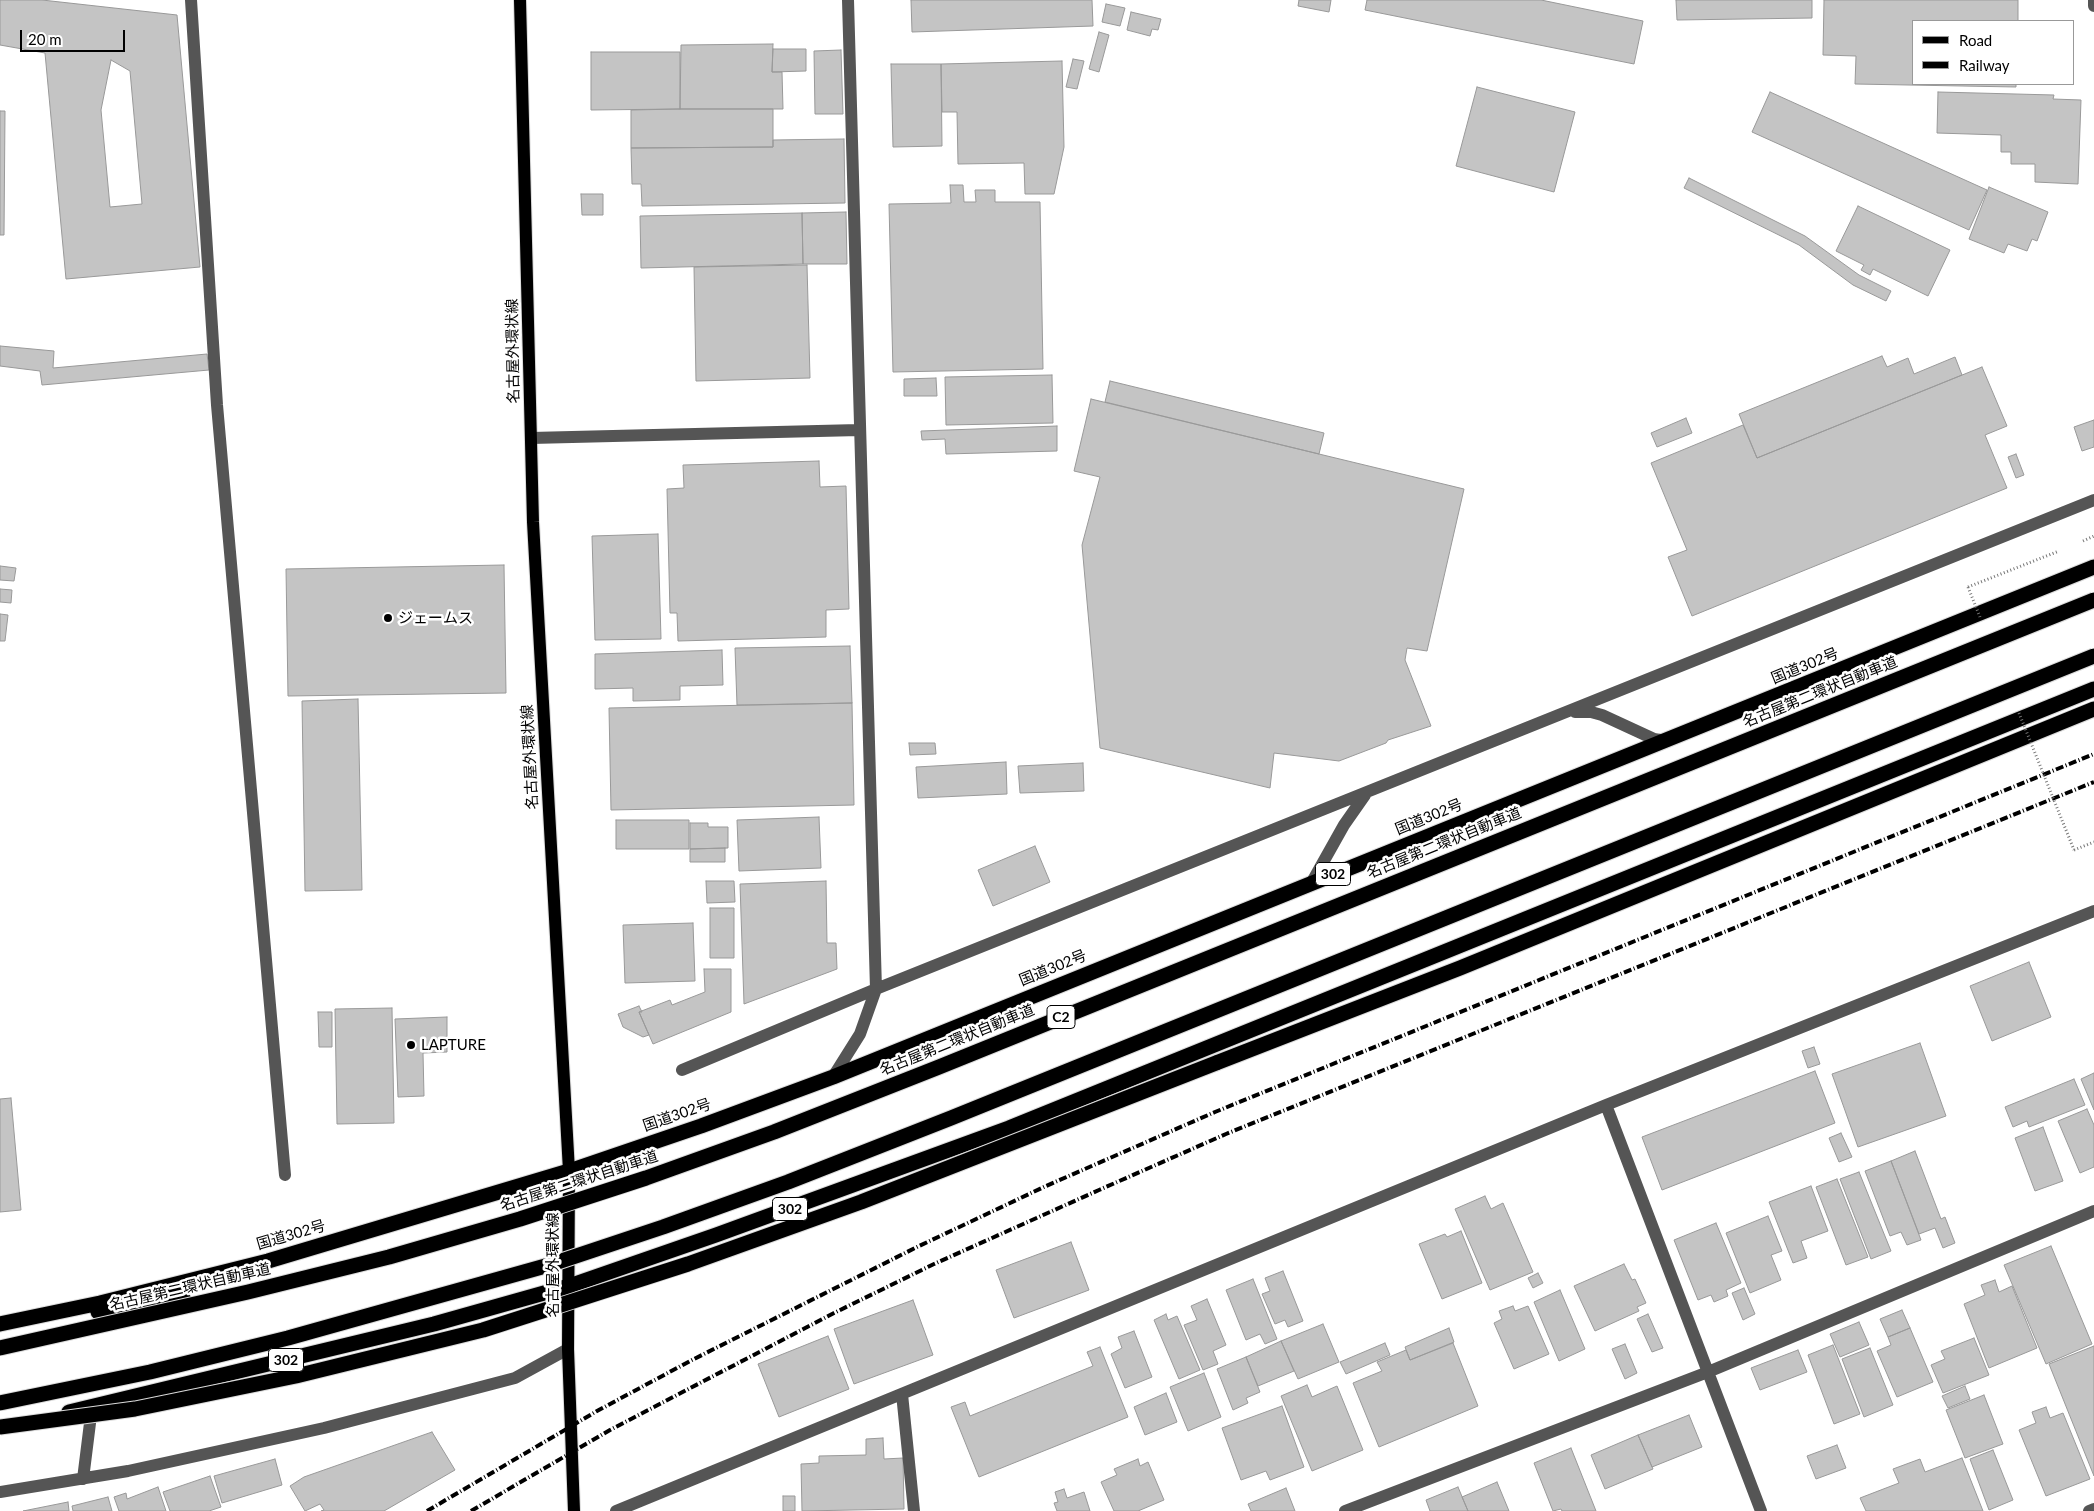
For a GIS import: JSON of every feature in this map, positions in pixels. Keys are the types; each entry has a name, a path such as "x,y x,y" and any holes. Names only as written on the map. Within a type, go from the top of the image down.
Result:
{"highway":[{"name":"国道302号","path":"0,1325 100,1303 268,1261 569,1171 833,1077 2094,567"},
{"name":"名古屋第二環状自動車道","path":"0,1348 248,1292 389,1256 520,1219 646,1178 774,1132 2094,600"},
{"path":"0,1403 150,1372 288,1338 549,1265 663,1227 788,1182 951,1118 2094,656"},
{"name":"302","path":"0,1426 92,1407 434,1324 569,1286 716,1236 1018,1124 2094,689"},
{"path":"0,1426 145,1407 296,1376 483,1330 688,1264 860,1202 1460,968 2094,709"},
{"path":"0,1325 248,1292"}],"main road":[{"name":"名古屋外環状線","path":"520,0 533,532 569,1171 568,1349 574,1511"}],"street":[{"path":"191,0 217,405 285,1175"},
{"path":"833,1077 860,1034 876,989 848,0"},
{"path":"2094,0 2094,6"},
{"path":"531,438 859,430"},
{"path":"682,1070 876,989 2094,500"},
{"path":"1560,714 1591,712 1602,714 1654,739 1666,741"},
{"path":"1312,882 1344,825 1366,793"},
{"path":"616,1511 1606,1104 2094,911"},
{"path":"1606,1104 1761,1511"},
{"path":"1345,1511 1708,1372 2094,1211"},
{"path":"0,1492 128,1471 324,1428 515,1378 568,1349"},
{"path":"902,1394 914,1511"},
{"path":"83,1479 92,1407"},
{"path":"2089,1511 2094,1509"}],"path":[{"path":"2078,543 2094,536"},
{"path":"1982,623 1968,586 2060,550"},
{"path":"2016,704 2074,850 2094,842"}],"building":[{"path":"0,0 42,0 177,15 200,267 66,279 45,53 0,45","holes":["111,60 130,71 142,204 110,207 101,110"]},
{"path":"911,0 1092,0 1093,26 912,32"},
{"path":"1299,0 1331,0 1329,12 1298,6"},
{"path":"1367,0 1541,0 1643,21 1634,64 1365,10"},
{"path":"1676,0 1812,0 1812,18 1677,20"},
{"path":"1824,0 2018,0 2018,20 1912,20 1912,85 2016,85 2016,87 1855,84 1856,56 1823,55"},
{"path":"1106,4 1125,8 1120,26 1102,22"},
{"path":"1131,12 1161,19 1158,30 1152,29 1150,36 1127,30"},
{"path":"1099,32 1109,35 1099,72 1089,69"},
{"path":"773,44 772,72 782,72 783,109 680,109 681,45"},
{"path":"773,49 806,49 806,71 772,72"},
{"path":"841,50 843,114 815,114 814,51"},
{"path":"591,52 680,52 680,109 591,110"},
{"path":"1073,59 1084,61 1077,89 1066,87"},
{"path":"1062,61 1064,147 1054,194 1025,194 1024,163 958,164 957,112 942,112 941,64"},
{"path":"891,64 941,64 942,146 893,147"},
{"path":"1477,87 1575,112 1554,192 1456,166"},
{"path":"1770,92 1987,190 1969,230 1752,132"},
{"path":"1938,92 2054,95 2053,99 2081,100 2078,184 2035,182 2035,164 2011,164 2011,152 2001,152 2001,135 1937,133"},
{"path":"773,109 773,147 631,148 631,110"},
{"path":"0,111 5,111 4,235 0,235"},
{"path":"844,139 845,203 642,206 641,184 632,184 631,148 773,147 773,140"},
{"path":"1689,178 1805,236 1859,275 1891,291 1886,301 1853,285 1799,245 1684,188"},
{"path":"950,185 963,185 964,202 976,202 975,190 995,190 995,202 1040,202 1043,369 893,372 889,204 951,203"},
{"path":"1989,187 2048,212 2037,241 2032,239 2027,251 2008,244 2004,253 1969,239"},
{"path":"581,194 603,194 603,215 582,215"},
{"path":"1858,206 1950,250 1928,296 1873,269 1870,275 1861,270 1864,265 1836,251"},
{"path":"846,212 847,264 803,264 802,213"},
{"path":"802,213 803,264 641,268 640,216"},
{"path":"807,265 810,378 696,381 694,267"},
{"path":"0,346 54,351 53,368 207,354 209,370 42,385 40,371 0,366"},
{"path":"1882,356 1887,367 1908,358 1914,374 1955,357 1962,375 1757,458 1739,414"},
{"path":"1982,367 2007,426 1985,435 2007,488 1692,616 1668,557 1687,550 1651,463 1743,425 1757,458"},
{"path":"1052,375 1053,423 946,425 945,377"},
{"path":"936,378 937,396 904,396 904,379"},
{"path":"1110,381 1324,433 1319,454 1105,402"},
{"path":"1091,399 1464,489 1427,651 1407,648 1405,660 1431,726 1388,740 1386,743 1339,761 1274,753 1270,788 1100,748 1082,545 1100,477 1074,471"},
{"path":"1686,418 1692,433 1657,447 1651,433"},
{"path":"2094,420 2094,447 2082,451 2074,427"},
{"path":"1057,426 1057,451 946,454 945,439 922,440 921,431"},
{"path":"2016,454 2024,475 2016,478 2008,457"},
{"path":"819,461 820,487 846,486 849,609 826,610 826,637 678,641 677,613 670,613 667,489 684,488 683,465"},
{"path":"658,534 661,639 595,640 592,536"},
{"path":"504,565 506,693 288,696 286,569"},
{"path":"0,566 16,568 14,581 0,580"},
{"path":"0,589 12,590 11,603 0,602"},
{"path":"0,614 8,615 5,641 0,641"},
{"path":"850,646 852,703 737,705 735,648"},
{"path":"722,650 723,685 680,686 680,700 633,701 633,688 595,689 595,654"},
{"path":"358,699 362,890 305,891 302,701"},
{"path":"852,703 854,805 611,810 609,708"},
{"path":"909,743 935,743 936,754 910,755"},
{"path":"1006,762 1007,794 918,798 916,767"},
{"path":"1083,763 1084,791 1020,793 1018,766"},
{"path":"819,817 821,868 739,871 737,820"},
{"path":"616,820 689,820 689,849 616,849"},
{"path":"690,823 708,823 708,827 728,827 728,848 690,849"},
{"path":"1035,846 1050,882 993,906 978,870"},
{"path":"725,848 725,862 690,862 690,849"},
{"path":"706,881 734,881 735,902 707,903"},
{"path":"826,881 827,943 836,943 837,969 744,1004 740,884"},
{"path":"710,908 734,908 734,958 710,958"},
{"path":"693,923 695,981 625,983 623,925"},
{"path":"2029,962 2051,1017 1992,1041 1970,986"},
{"path":"704,969 731,969 731,1012 653,1044 639,1012 670,1000 672,1005 705,992"},
{"path":"639,1006 642,1012 639,1012 649,1035 643,1037 623,1027 618,1014"},
{"path":"392,1008 394,1123 337,1124 335,1009"},
{"path":"318,1012 332,1012 332,1047 319,1047"},
{"path":"447,1017 447,1052 423,1053 424,1096 398,1097 395,1019"},
{"path":"1920,1043 1946,1116 1858,1147 1832,1074"},
{"path":"1814,1047 1820,1064 1808,1068 1802,1051"},
{"path":"1815,1071 1835,1123 1662,1190 1642,1137"},
{"path":"2094,1073 2094,1110 2081,1079"},
{"path":"2074,1079 2085,1105 2029,1127 2027,1121 2013,1127 2005,1107"},
{"path":"11,1098 21,1210 0,1212 0,1099"},
{"path":"2087,1109 2094,1125 2094,1167 2080,1173 2058,1121"},
{"path":"2043,1127 2063,1181 2035,1191 2015,1138"},
{"path":"1841,1133 1852,1157 1839,1162 1829,1138"},
{"path":"1915,1151 1941,1219 1945,1217 1955,1243 1943,1248 1935,1228 1919,1234 1891,1161"},
{"path":"1891,1161 1921,1240 1907,1245 1901,1232 1890,1236 1865,1171"},
{"path":"1859,1172 1891,1251 1871,1259 1840,1179"},
{"path":"1837,1179 1868,1257 1846,1265 1816,1187"},
{"path":"1811,1186 1828,1231 1801,1241 1807,1258 1793,1263 1769,1202"},
{"path":"1485,1196 1491,1209 1503,1203 1533,1272 1490,1290 1455,1209"},
{"path":"1768,1216 1782,1251 1771,1255 1781,1280 1750,1293 1726,1233"},
{"path":"1716,1223 1741,1283 1726,1290 1728,1296 1714,1302 1711,1295 1698,1300 1674,1240"},
{"path":"1461,1231 1482,1283 1442,1299 1419,1244 1445,1234 1447,1237"},
{"path":"1071,1242 1089,1290 1014,1318 996,1270"},
{"path":"2051,1246 2092,1344 2046,1364 2004,1265"},
{"path":"1624,1264 1632,1280 1635,1279 1646,1303 1637,1307 1639,1311 1595,1331 1574,1286"},
{"path":"1283,1271 1303,1321 1288,1327 1285,1320 1275,1324 1262,1294 1270,1291 1265,1278"},
{"path":"1538,1273 1543,1283 1533,1288 1528,1278"},
{"path":"1253,1279 1277,1339 1265,1344 1260,1334 1246,1340 1226,1290"},
{"path":"1995,1280 1999,1292 2012,1286 2037,1348 1989,1368 1964,1304 1985,1295 1981,1285"},
{"path":"1744,1288 1755,1314 1743,1320 1732,1293"},
{"path":"1560,1290 1585,1349 1559,1361 1534,1302"},
{"path":"1207,1299 1226,1345 1213,1351 1218,1364 1203,1370 1184,1325 1197,1320 1191,1306"},
{"path":"913,1300 933,1355 854,1384 834,1329"},
{"path":"1513,1306 1515,1311 1528,1306 1549,1354 1514,1369 1494,1323 1502,1319 1499,1311"},
{"path":"1902,1310 1910,1328 1888,1337 1880,1319"},
{"path":"1166,1314 1168,1320 1177,1316 1200,1370 1179,1379 1154,1320"},
{"path":"1648,1314 1663,1348 1652,1352 1637,1319"},
{"path":"1859,1322 1869,1345 1840,1357 1830,1334"},
{"path":"1323,1324 1339,1362 1298,1379 1281,1341"},
{"path":"1449,1328 1454,1342 1410,1360 1405,1347"},
{"path":"1910,1328 1933,1382 1897,1397 1877,1351 1891,1345 1888,1337"},
{"path":"1134,1331 1152,1377 1125,1388 1111,1354 1122,1348 1118,1337"},
{"path":"828,1336 849,1389 779,1417 758,1364"},
{"path":"1974,1338 1989,1375 1943,1393 1931,1365 1945,1359 1941,1351"},
{"path":"1281,1341 1294,1371 1258,1386 1246,1357"},
{"path":"1385,1343 1390,1355 1346,1374 1340,1362"},
{"path":"1453,1343 1478,1406 1379,1447 1353,1383 1382,1371 1377,1362 1406,1350 1410,1360"},
{"path":"1625,1344 1637,1373 1625,1379 1612,1349"},
{"path":"1833,1345 1860,1414 1834,1424 1808,1355"},
{"path":"2094,1346 2094,1476 2049,1364"},
{"path":"1100,1347 1128,1417 979,1477 951,1407 965,1402 970,1416 1093,1366 1087,1352"},
{"path":"1870,1348 1893,1405 1864,1417 1842,1359"},
{"path":"1798,1350 1807,1372 1760,1390 1751,1368"},
{"path":"1246,1357 1260,1392 1246,1398 1248,1403 1233,1410 1217,1369"},
{"path":"1204,1373 1221,1417 1188,1431 1170,1387"},
{"path":"1307,1385 1312,1397 1337,1386 1363,1450 1312,1471 1281,1396"},
{"path":"1965,1386 1970,1399 1948,1408 1942,1396"},
{"path":"1166,1393 1177,1422 1145,1435 1134,1407"},
{"path":"1984,1395 2003,1444 1965,1458 1946,1410"},
{"path":"1282,1406 1304,1467 1270,1480 1266,1471 1241,1480 1222,1428"},
{"path":"2046,1407 2050,1418 2063,1413 2090,1479 2046,1496 2019,1430 2036,1423 2032,1412"},
{"path":"1689,1415 1702,1447 1652,1467 1638,1435"},
{"path":"432,1432 455,1470 384,1511 321,1511 324,1510 320,1504 305,1511 290,1486 304,1477"},
{"path":"1638,1435 1653,1469 1605,1489 1591,1455"},
{"path":"883,1438 884,1459 903,1458 904,1509 802,1511 801,1464 819,1463 819,1456 866,1455 866,1439"},
{"path":"1837,1445 1846,1468 1816,1479 1807,1456"},
{"path":"1571,1448 1596,1511 1562,1511 1561,1509 1553,1511 1534,1463"},
{"path":"1993,1450 2013,1500 1989,1510 1970,1459"},
{"path":"1962,1458 1983,1511 1866,1511 1860,1498 1899,1483 1893,1469 1920,1459 1925,1472"},
{"path":"275,1459 282,1485 222,1503 214,1476"},
{"path":"1138,1459 1140,1466 1148,1462 1164,1500 1138,1511 1114,1511 1101,1482 1117,1475 1114,1469"},
{"path":"210,1476 221,1507 209,1511 170,1511 163,1492"},
{"path":"1497,1482 1509,1511 1468,1511 1462,1497"},
{"path":"158,1487 166,1511 119,1511 114,1497 126,1493 127,1499"},
{"path":"1458,1487 1468,1511 1430,1511 1426,1500"},
{"path":"1286,1488 1295,1511 1251,1511 1248,1504"},
{"path":"1064,1489 1067,1498 1084,1492 1090,1511 1057,1511 1054,1503 1058,1502 1055,1492"},
{"path":"783,1496 795,1496 795,1511 783,1511"},
{"path":"108,1497 112,1511 73,1511 72,1506"},
{"path":"68,1502 69,1511 23,1511"}],"railway":[{"path":"427,1511 597,1411 692,1360 917,1247 1046,1186 1215,1112 2094,754"},
{"path":"471,1511 610,1430 834,1313 934,1264 1226,1134 2094,782"}],"place":[{"name":"ジェームス","path":"388,618"},
{"name":"LAPTURE","path":"411,1045"}]}
